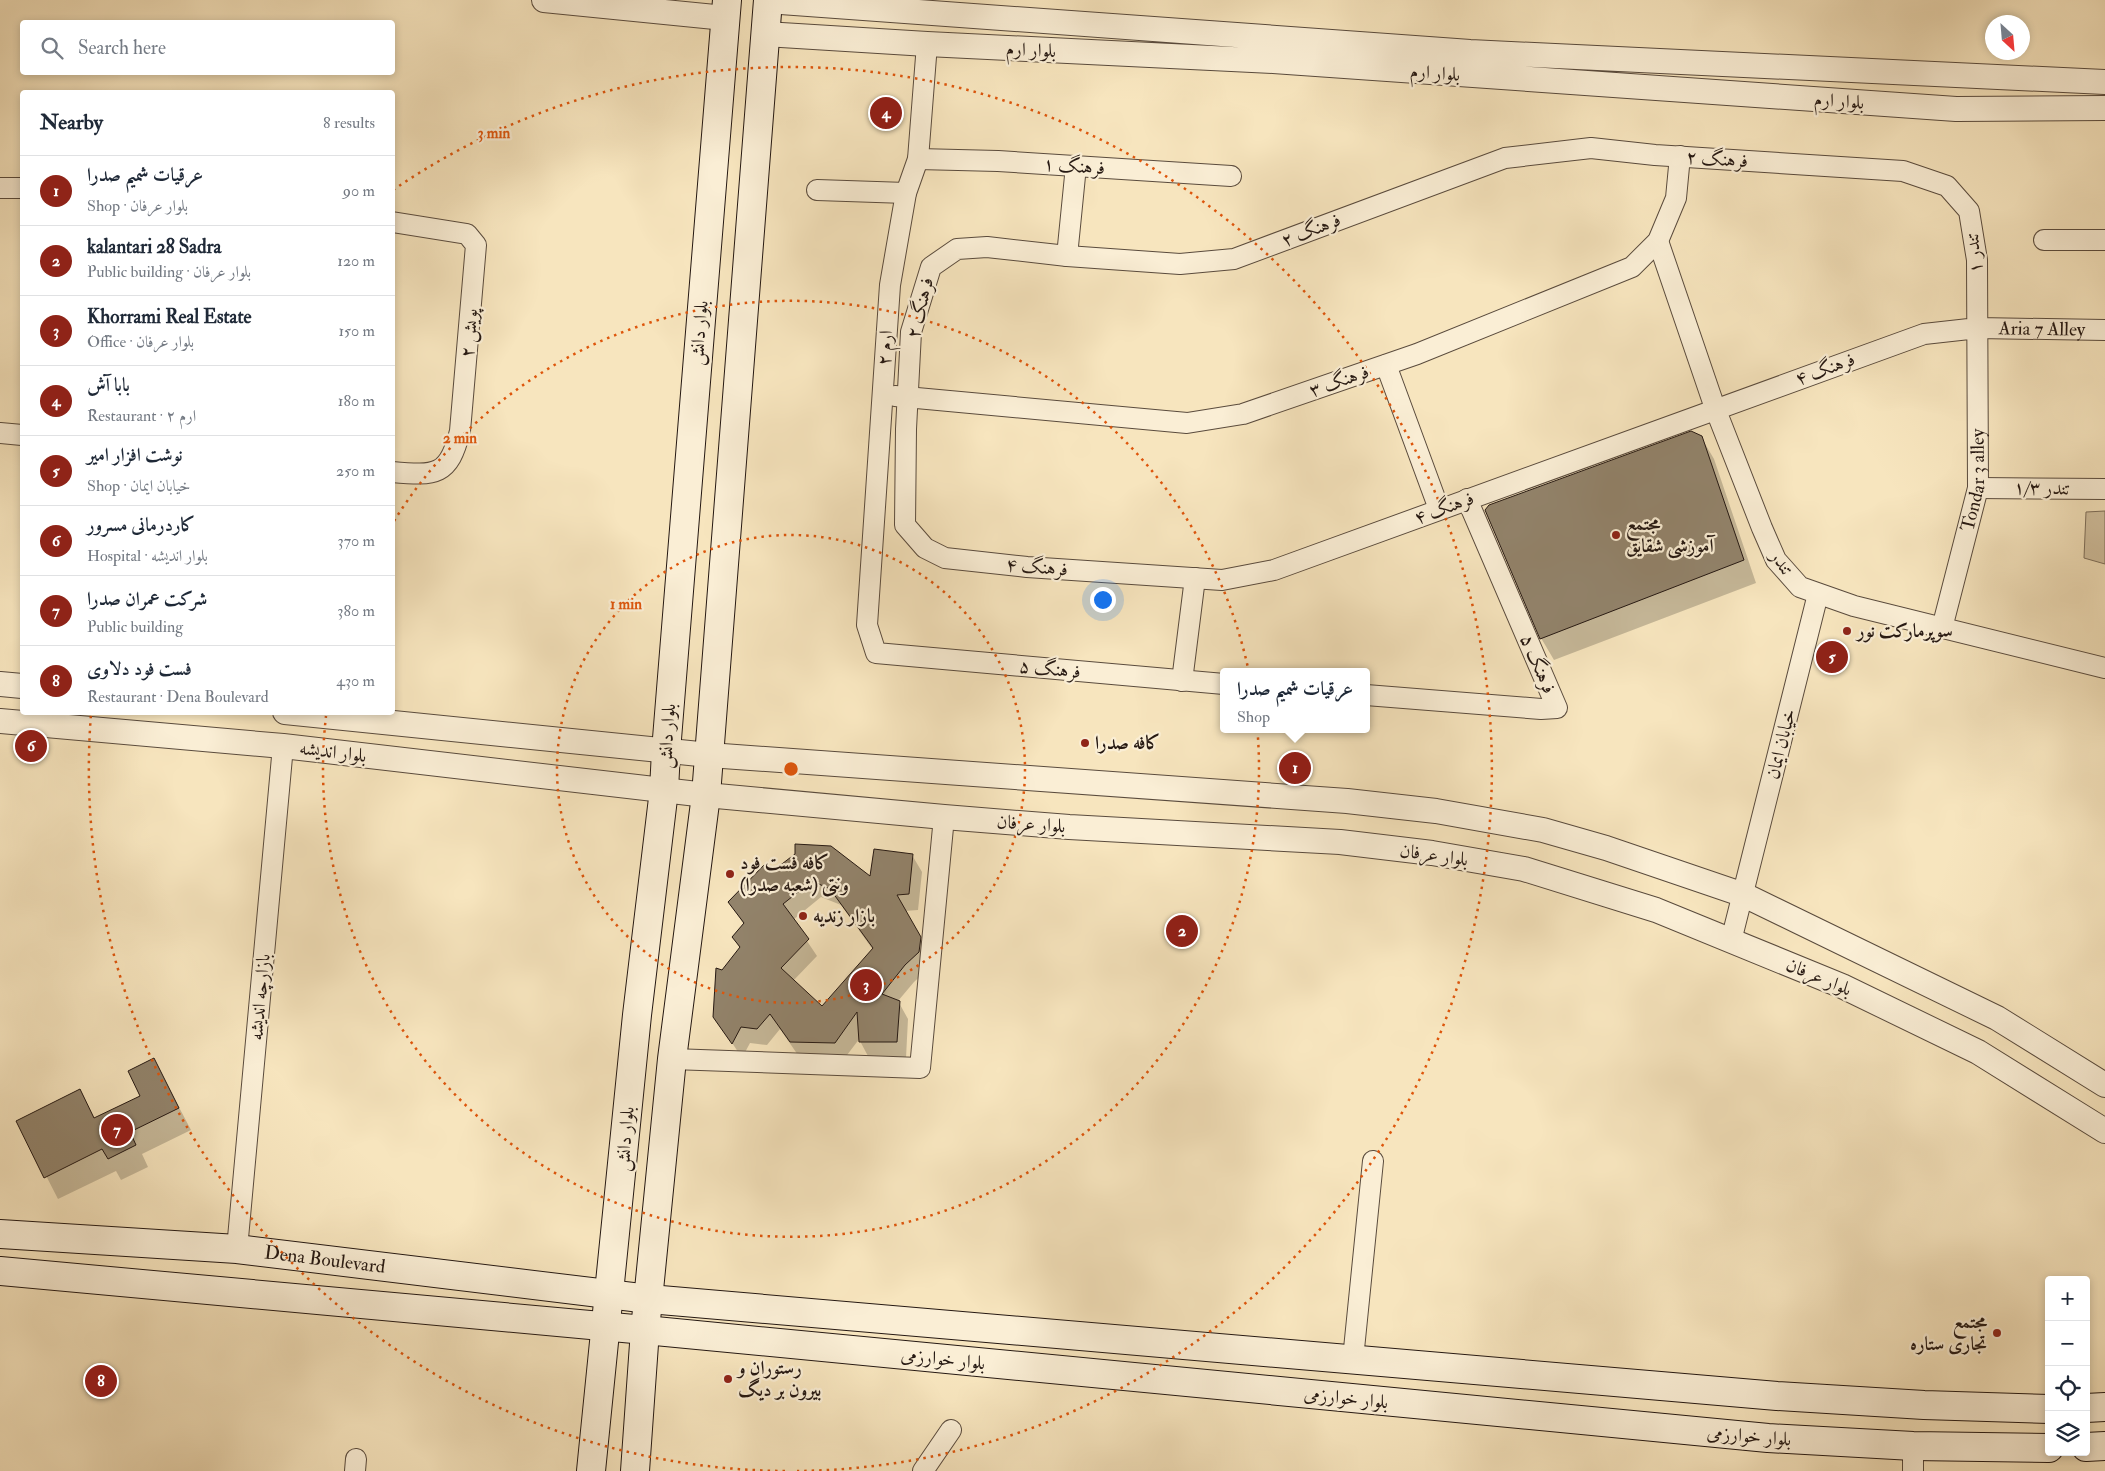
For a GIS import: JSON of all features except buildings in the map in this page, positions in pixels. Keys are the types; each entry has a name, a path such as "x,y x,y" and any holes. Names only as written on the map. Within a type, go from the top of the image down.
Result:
{"main road":[{"name":"بلوار دانش","path":"635,1471 645,1330 672,1059 706,795 767,0"},
{"name":"بلوار دانش","path":"591,1471 637,1015 664,790 726,9"},
{"name":"Dena Boulevard","path":"0,1234 237,1249 649,1299"},
{"name":"Dena Boulevard","path":"0,1271 606,1328 645,1330"},
{"name":"بلوار خوارزمی","path":"649,1299 1777,1396 1924,1405 2045,1409"},
{"name":"بلوار خوارزمی","path":"645,1330 1768,1438 1913,1458 2045,1448"},
{"path":"2090,1408 2105,1407"},
{"path":"2090,1447 2105,1446"}],"street":[{"path":"544,0 726,9"},
{"name":"بلوار ارم","path":"767,0 826,5 934,6 1470,52 2105,82"},
{"path":"819,37 811,34 806,26 806,18 809,10 817,5 826,5"},
{"name":"بلوار ارم","path":"765,34 1273,61 1956,109 2105,108"},
{"name":"ارم ۲","path":"876,653 867,625 890,285 906,193 918,158 927,44"},
{"path":"1669,62 1670,90"},
{"name":"فرهنگ ۲","path":"905,525 907,397 911,332 931,267 957,249 987,247 1067,256 1180,264 1234,259 1505,158 1591,148 1903,171 1948,186"},
{"name":"فرهنگ ۳","path":"882,394 1187,423 1243,414 1386,365 1632,268 1658,240 1676,198 1680,156"},
{"name":"فرهنگ ۱","path":"918,158 1231,176"},
{"path":"1067,256 1076,166"},
{"name":"تندر ۱","path":"1948,186 1969,211 1977,260 1978,328"},
{"path":"0,188 20,188"},
{"path":"817,190 906,193"},
{"name":"پویش ۲","path":"395,222 467,234 476,245 460,431 455,452 448,463 429,474 399,472"},
{"name":"تندر","path":"1658,240 1715,408 1762,528 1776,560 1800,587 1854,606 2105,668"},
{"path":"2044,240 2105,240"},
{"name":"Aria 7 Alley","path":"1978,328 2105,330"},
{"name":"فرهنگ ۴","path":"905,525 925,548 945,558 1027,567 1222,580 1274,570 1715,408 1924,334 1978,328"},
{"name":"Tondar 3 alley","path":"1942,628 1978,488 1978,328"},
{"path":"1386,365 1439,510"},
{"path":"0,433 20,435"},
{"name":"تندر ۱/۳","path":"1978,488 2105,489"},
{"name":"فرهنگ ۵","path":"1370,695 1541,709 1557,708 1467,499"},
{"path":"1182,681 1195,578"},
{"name":"خیابان ایمان","path":"1731,941 1818,594"},
{"name":"فرهنگ ۵","path":"876,653 1220,684"},
{"path":"0,684 20,686"},
{"name":"بلوار اندیشه","path":"315,715 709,755"},
{"name":"بلوار اندیشه","path":"0,721 283,746 706,795"},
{"name":"بازارچه اندیشه","path":"237,1249 283,746"},
{"path":"709,755 1347,801 1436,811 1543,830 1606,848 1744,895 1997,1018 2105,1085"},
{"name":"بلوار عرفان","path":"706,795 1069,827 1340,842 1432,853 1524,869 1656,910 1842,986 1978,1052 2105,1132"},
{"path":"672,1059 920,1068 944,817"},
{"path":"1352,1359 1373,1161"},
{"path":"923,1471 952,1430"}],"shaded area":[{"path":"2105,511 2105,564 2084,558 2086,512"}],"place":[{"name":"بابا آش","path":"886,113"},
{"name":"مجتمع آموزشی شقایق","path":"1616,535"},
{"name":"سوپرمارکت نور","path":"1847,631"},
{"name":"نوشت افزار امیر","path":"1832,657"},
{"name":"کافه صدرا","path":"1085,743"},
{"name":"کاردرمانی مسرور","path":"31,746"},
{"name":"عرقیات شمیم صدرا","path":"1295,768"},
{"name":"کافه فست فود ونتی (شعبه صدرا)","path":"730,874"},
{"name":"بازار زندیه","path":"803,916"},
{"name":"kalantari 28 Sadra","path":"1182,931"},
{"name":"Khorrami Real Estate","path":"866,985"},
{"name":"شرکت عمران صدرا","path":"117,1130"},
{"name":"مجتمع تجاری ستاره","path":"1997,1333"},
{"name":"رستوران و بیرون بر دیگ","path":"728,1379"},
{"name":"فست فود دلاوی","path":"101,1381"}]}
